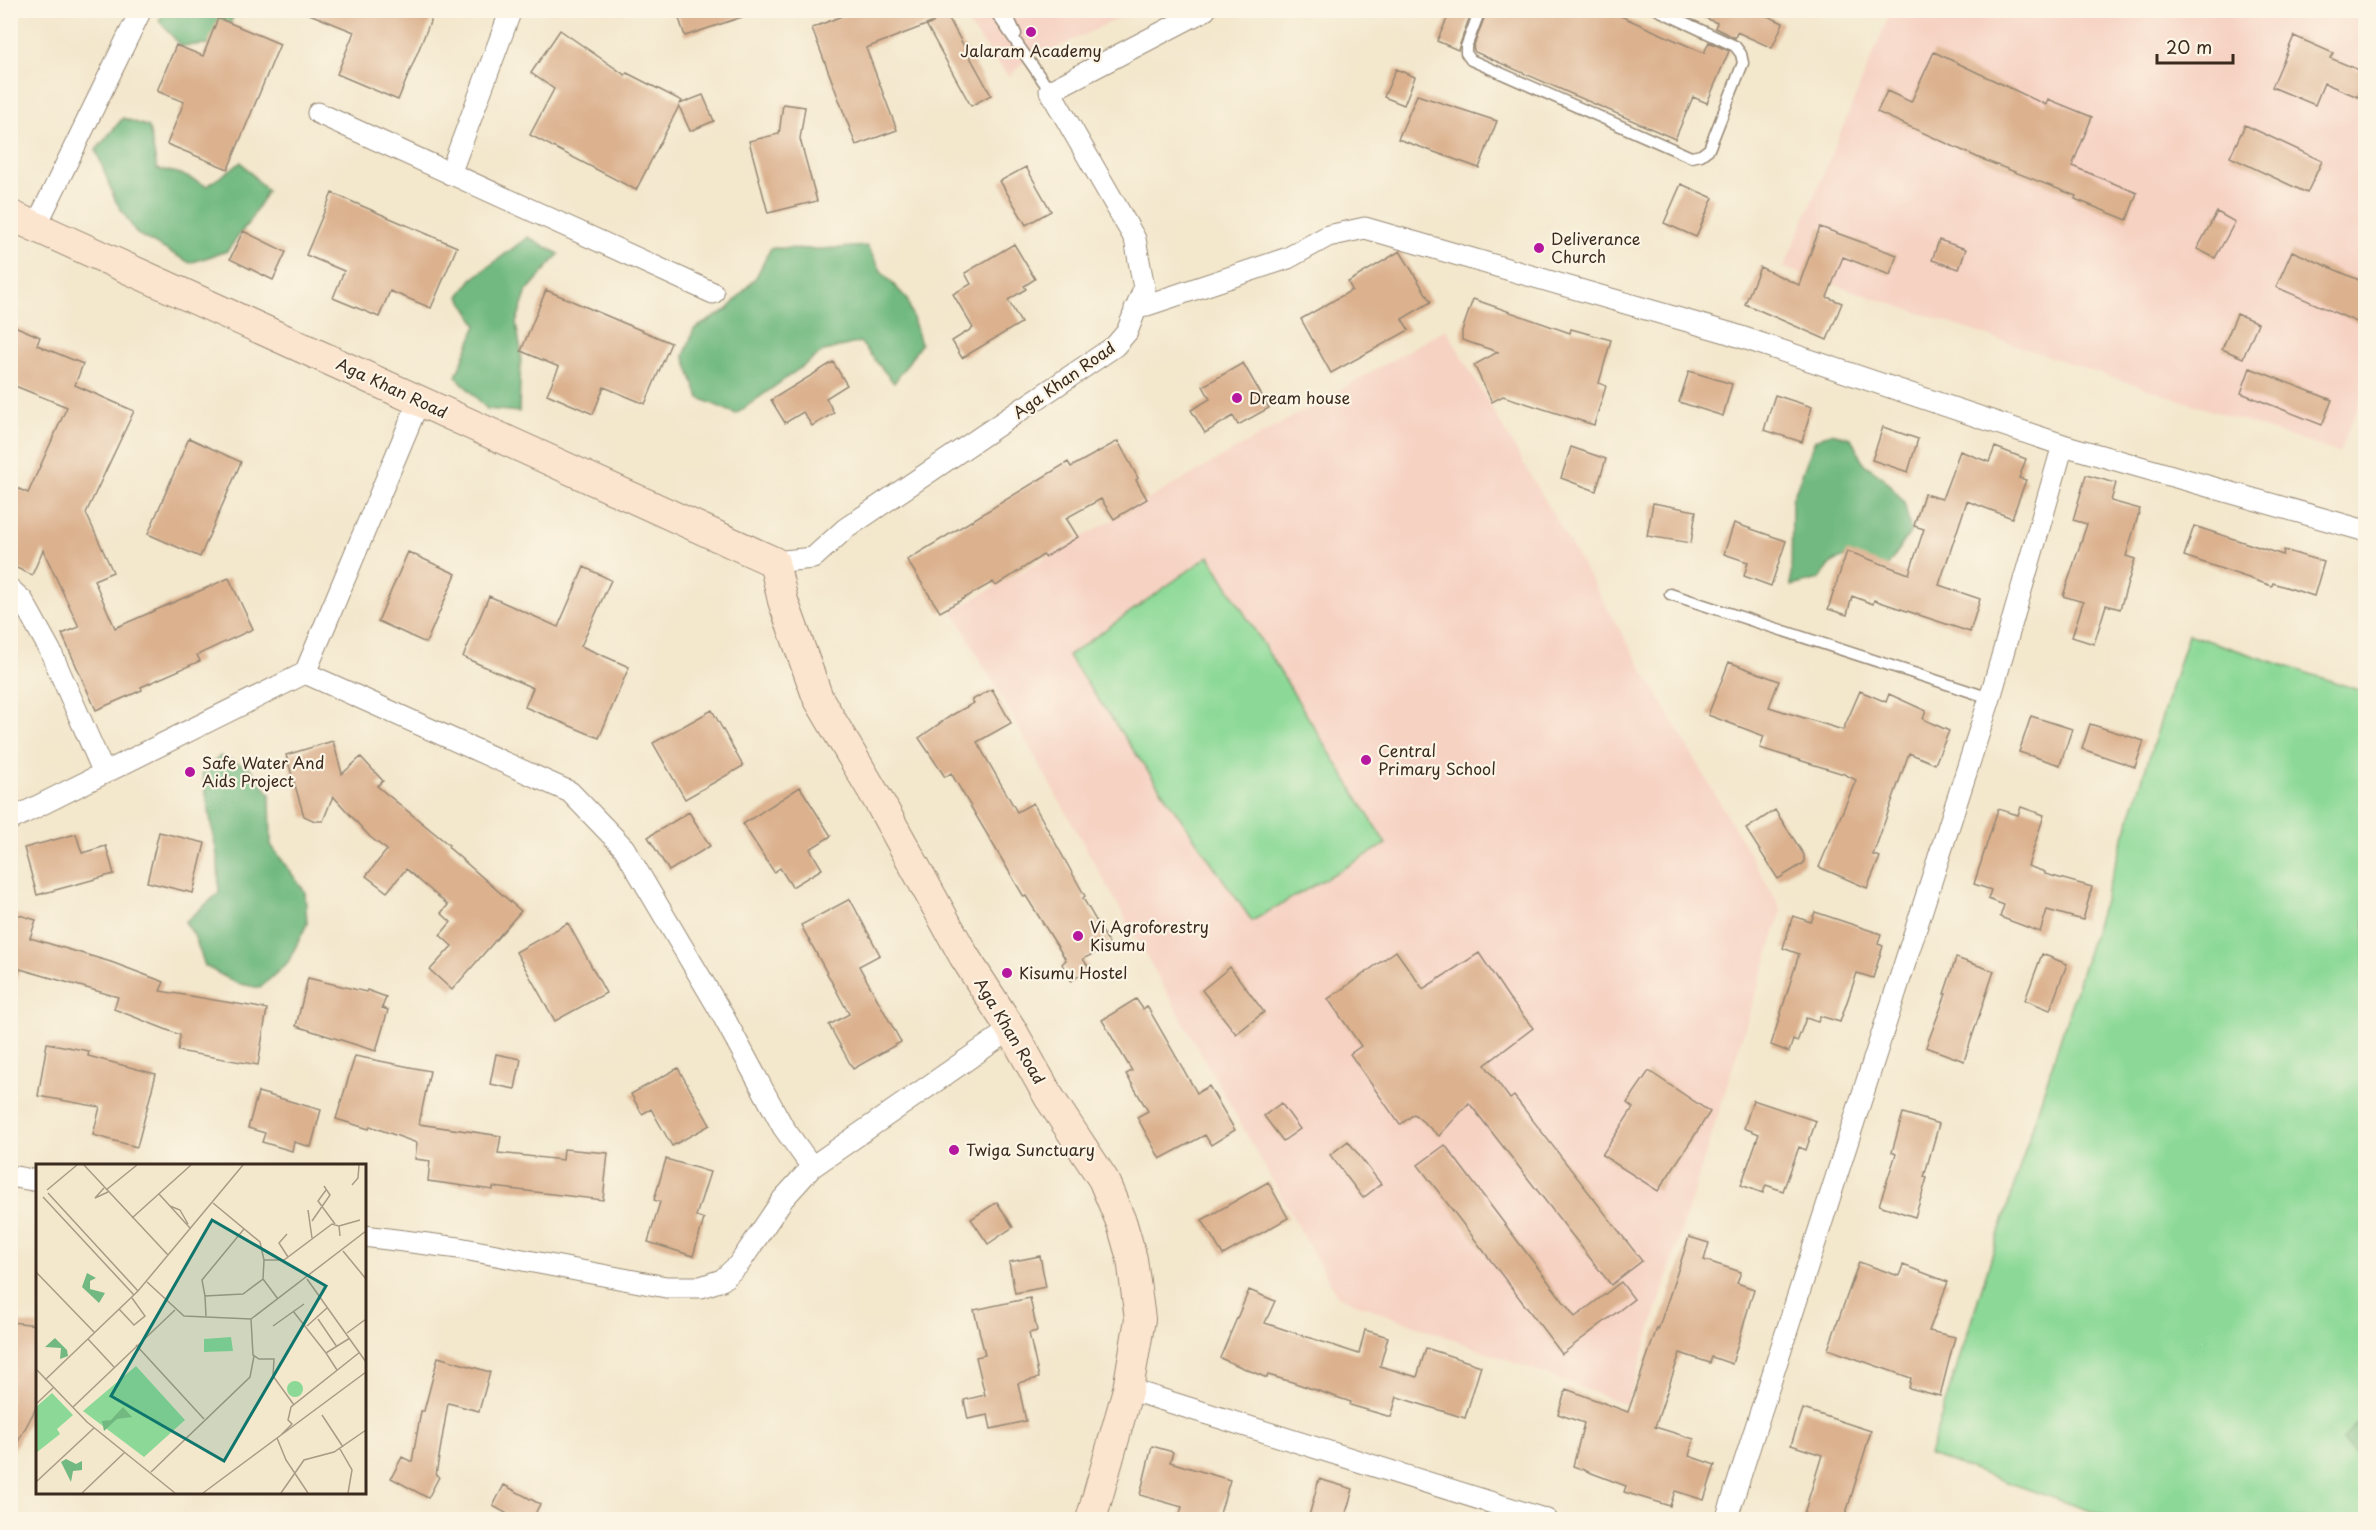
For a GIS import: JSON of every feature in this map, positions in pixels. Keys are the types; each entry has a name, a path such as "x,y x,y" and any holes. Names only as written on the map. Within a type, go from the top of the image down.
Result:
{"street":[{"path":"23,220 141,10"},
{"path":"450,174 511,10"},
{"path":"1050,91 1205,10"},
{"name":"Aga Khan Road","path":"23,220 774,562 813,558 845,529 1115,346 1127,332 1144,288 1135,239 1050,91"},
{"path":"318,113 713,293"},
{"path":"1135,309 1288,258 1328,236 1365,228 1729,333 2063,445 2366,531"},
{"path":"10,820 305,674 419,401"},
{"path":"1726,1520 1990,698 2063,445"},
{"name":"Aga Khan Road","path":"774,562 783,602 818,698 881,805 964,956 1011,1029 1049,1097 1103,1179 1122,1224 1132,1259 1140,1319 1128,1389 1091,1520"},
{"path":"10,589 23,601 50,650 104,772"},
{"path":"305,674 570,792 598,819 624,848 722,1014 783,1127 812,1167"},
{"path":"366,1236 459,1248 666,1287 701,1287 722,1280 739,1264 783,1199 812,1167 1011,1029"},
{"path":"10,1176 36,1181"},
{"path":"1128,1389 1547,1520"}],"lane":[{"path":"994,10 1050,91"},
{"path":"1005,10 1028,58"},
{"path":"1480,10 1466,47 1466,53 1471,60 1690,157 1701,155 1709,149 1743,63 1741,54 1735,46 1658,10"},
{"path":"1670,594 1990,698"}],"shaded area":[{"name":"Jalaram Academy","path":"958,11 1133,11 1044,54 1028,58 1009,77"},
{"path":"1891,11 2365,11 2365,391 2339,453 1784,268"},
{"name":"Central Primary School","path":"1446,329 1782,910 1627,1405 1337,1296 953,611"}],"green space":[{"path":"164,11 235,11 223,43 181,46 159,21"},
{"path":"123,118 149,127 157,169 178,173 207,186 241,162 267,191 251,219 227,251 190,263 137,234 115,200 96,150"},
{"path":"528,237 559,254 527,291 516,323 521,351 519,412 487,409 456,376 477,325 459,296 472,279"},
{"path":"867,246 882,272 907,299 921,344 894,383 860,342 824,351 736,414 699,398 684,356 694,329 727,310 756,277 771,248 821,249"},
{"path":"1831,433 1851,438 1863,463 1883,477 1904,502 1911,531 1884,572 1851,554 1833,562 1819,579 1791,586 1792,500 1815,440"},
{"path":"1209,556 1386,844 1252,921 1068,656"},
{"path":"2188,634 2365,692 2365,1519 2114,1519 1929,1455"},
{"path":"220,756 250,768 270,794 271,845 305,892 307,924 288,962 260,988 236,983 205,966 194,935 185,922 219,893 218,861 202,773"},
{"path":"2365,1414 2365,1466 2343,1439"}],"building":[{"path":"435,10 398,100 337,74 354,32 302,11"},
{"path":"676,10 750,10 751,14 685,36"},
{"path":"857,10 960,10 948,17 991,95 971,106 927,26 934,22 866,48 897,130 856,145 812,28"},
{"path":"1451,10 1472,10 1458,50 1437,41"},
{"path":"1487,10 1607,10 1704,53 1709,42 1729,51 1707,103 1693,97 1675,139 1475,52 1473,48"},
{"path":"1688,10 1754,10 1783,23 1772,48 1737,32 1735,38 1715,28 1717,23"},
{"path":"218,18 280,44 228,169 167,144 184,102 157,91 176,45 203,56"},
{"path":"560,30 625,75 627,73 682,101 680,104 703,95 714,121 690,131 679,106 636,190 530,135 554,89 531,73"},
{"path":"2294,36 2333,53 2330,58 2366,73 2358,97 2324,83 2315,105 2272,87"},
{"path":"1934,52 2046,105 2048,99 2092,117 2072,166 2137,193 2127,220 2075,199 2076,196 1979,158 1877,112 1887,91 1911,102"},
{"path":"1396,69 1415,77 1404,105 1384,97"},
{"path":"1417,95 1497,121 1479,168 1398,139"},
{"path":"783,104 805,107 800,139 817,201 768,213 749,141 779,134"},
{"path":"2245,125 2322,161 2307,193 2230,157"},
{"path":"1026,167 1051,211 1026,225 1000,181"},
{"path":"1681,184 1713,198 1696,237 1664,223"},
{"path":"332,193 457,247 431,308 390,291 379,317 333,298 344,271 306,255"},
{"path":"2217,212 2235,222 2215,258 2197,249"},
{"path":"1820,227 1897,255 1890,275 1843,257 1827,297 1842,303 1827,340 1745,304 1760,267 1799,285"},
{"path":"243,231 286,252 273,280 230,259"},
{"path":"1939,240 1966,249 1959,269 1932,260"},
{"path":"1014,244 1035,279 1024,286 1026,289 1008,300 1021,323 962,358 952,341 973,328 953,294 971,284 965,273"},
{"path":"1400,251 1431,302 1402,319 1409,330 1331,373 1301,319 1352,290 1348,282"},
{"path":"2292,251 2366,283 2366,326 2276,287"},
{"path":"546,290 671,343 645,404 604,387 593,414 547,394 559,367 521,351"},
{"path":"1473,299 1570,333 1571,329 1611,340 1599,383 1606,386 1594,425 1503,396 1492,402 1474,365 1498,352 1462,340 1462,331"},
{"path":"2237,314 2258,323 2243,358 2222,349"},
{"path":"10,324 40,337 37,345 83,364 75,385 134,411 86,513 113,572 94,580 115,628 229,578 253,629 197,655 200,661 96,710 62,634 79,627 43,550 32,575 10,565 10,485 28,493 67,407 10,384"},
{"path":"833,362 847,385 826,398 834,413 812,426 803,412 785,423 771,400"},
{"path":"1243,363 1269,408 1238,425 1233,416 1205,433 1191,410 1210,399 1203,386"},
{"path":"2250,368 2332,400 2322,425 2241,393"},
{"path":"1689,371 1732,384 1723,416 1679,402"},
{"path":"1775,395 1812,407 1802,442 1764,430"},
{"path":"1883,427 1918,439 1908,472 1872,460"},
{"path":"189,438 241,462 200,557 148,534"},
{"path":"1118,441 1147,499 1114,519 1101,499 1066,518 1078,537 1045,557 1043,555 996,586 993,582 940,612 907,560 1068,462 1071,467"},
{"path":"1571,447 1606,459 1596,491 1561,478"},
{"path":"1995,447 2026,459 2019,478 2026,480 2012,518 1967,501 1939,585 1980,599 1970,632 1874,600 1873,604 1852,596 1847,615 1828,609 1847,551 1909,574 1924,529 1914,526 1924,494 1942,499 1960,451 1989,462"},
{"path":"2086,475 2116,483 2111,501 2140,509 2126,556 2135,559 2120,609 2106,605 2094,644 2072,637 2083,602 2063,596 2087,524 2073,520"},
{"path":"1653,503 1696,511 1691,543 1647,536"},
{"path":"1734,523 1786,541 1771,586 1744,576 1748,562 1724,554"},
{"path":"2194,526 2283,555 2284,550 2324,562 2314,596 2273,583 2272,586 2184,556"},
{"path":"408,552 456,574 426,643 378,621"},
{"path":"584,567 611,580 581,646 629,667 599,738 525,707 533,688 463,657 489,596 558,627"},
{"path":"1729,662 1779,681 1769,707 1843,730 1860,691 1886,702 1889,694 1926,711 1923,719 1949,731 1935,764 1909,753 1873,855 1880,857 1867,888 1819,867 1856,780 1844,774 1760,748 1764,736 1708,715"},
{"path":"992,689 1011,723 977,742 1017,812 1033,803 1110,945 1083,959 1090,969 1071,981 1062,964 1066,960 1026,896 1024,897 951,773 945,777 919,738 974,703 972,700"},
{"path":"712,710 743,766 685,799 653,743"},
{"path":"2031,716 2072,729 2060,765 2019,752"},
{"path":"2090,724 2144,741 2135,767 2082,749"},
{"path":"333,741 342,774 361,757 383,781 377,786 449,845 448,847 521,911 452,990 430,970 452,946 440,935 451,922 441,913 448,905 406,869 387,892 366,876 387,850 370,837 333,796 323,821 315,821 304,816 286,755"},
{"path":"800,787 831,836 810,849 822,869 792,887 780,868 774,872 743,824"},
{"path":"2021,807 2044,815 2028,866 2045,872 2045,874 2092,887 2083,920 2047,910 2040,932 2000,917 2004,905 1988,899 1991,890 1974,884 1998,809 2018,815"},
{"path":"1775,810 1804,855 1804,863 1778,879 1746,829"},
{"path":"689,812 710,846 669,871 648,837"},
{"path":"159,832 205,843 193,893 147,882"},
{"path":"76,834 82,853 106,846 114,874 37,895 24,848"},
{"path":"850,899 880,955 859,966 901,1042 853,1069 829,1025 849,1014 801,925"},
{"path":"10,912 36,920 30,938 111,962 164,982 160,991 267,1009 258,1065 178,1051 180,1035 114,1009 118,997 20,969 14,985 10,984"},
{"path":"1815,912 1881,934 1878,944 1883,946 1873,978 1857,973 1840,1022 1820,1016 1818,1022 1806,1018 1797,1042 1793,1040 1789,1052 1771,1045 1799,954 1783,948 1793,916 1811,922"},
{"path":"568,923 606,993 555,1021 516,952"},
{"path":"1396,951 1423,989 1479,953 1509,998 1533,1028 1485,1065 1510,1099 1514,1096 1642,1261 1611,1285 1469,1103 1439,1136 1414,1114 1400,1125 1350,1054 1361,1046 1328,999"},
{"path":"2042,954 2067,964 2050,1010 2025,1000"},
{"path":"1956,958 1994,971 1964,1061 1926,1047 1946,994 1944,994"},
{"path":"1230,967 1264,1012 1236,1034 1202,990"},
{"path":"308,978 366,992 367,990 386,997 382,1008 388,1010 376,1051 296,1026"},
{"path":"1136,999 1143,1009 1147,1006 1197,1093 1209,1086 1235,1130 1211,1145 1205,1135 1160,1159 1137,1117 1148,1111 1126,1074 1132,1071 1102,1020"},
{"path":"47,1043 89,1051 88,1056 156,1074 137,1147 93,1135 100,1107 38,1096"},
{"path":"496,1054 521,1059 515,1089 490,1084"},
{"path":"355,1056 430,1071 419,1124 501,1136 498,1153 563,1160 564,1149 608,1153 603,1200 493,1187 493,1190 428,1181 430,1161 415,1159 417,1143 370,1126 369,1129 336,1119"},
{"path":"678,1068 710,1125 672,1146 651,1109 642,1114 631,1094"},
{"path":"1649,1071 1710,1112 1658,1191 1602,1155 1633,1108 1627,1103"},
{"path":"258,1092 321,1110 311,1147 294,1142 292,1151 262,1142 265,1133 248,1128"},
{"path":"1753,1100 1816,1121 1806,1150 1799,1147 1783,1191 1766,1185 1763,1193 1741,1185 1759,1134 1744,1128"},
{"path":"1281,1103 1300,1129 1283,1141 1264,1116"},
{"path":"1903,1113 1939,1124 1924,1177 1927,1178 1915,1217 1879,1205 1896,1154 1892,1152"},
{"path":"1348,1141 1381,1184 1363,1198 1330,1155"},
{"path":"1445,1145 1575,1317 1621,1282 1634,1299 1562,1354 1418,1165"},
{"path":"666,1159 710,1172 696,1216 704,1219 693,1256 648,1242 660,1202 654,1200"},
{"path":"1268,1182 1288,1218 1223,1255 1202,1220"},
{"path":"997,1202 1013,1227 988,1244 971,1219"},
{"path":"1689,1237 1709,1243 1704,1260 1741,1272 1737,1283 1754,1289 1732,1364 1712,1357 1710,1363 1680,1353 1655,1427 1694,1439 1689,1456 1715,1465 1704,1500 1675,1491 1670,1506 1624,1492 1626,1486 1573,1466 1584,1423 1558,1414 1566,1389 1628,1412"},
{"path":"1040,1256 1046,1287 1015,1293 1009,1262"},
{"path":"1859,1262 1899,1276 1903,1265 1948,1282 1929,1331 1955,1337 1940,1396 1909,1388 1911,1378 1828,1349"},
{"path":"1249,1290 1275,1301 1265,1323 1359,1354 1365,1330 1388,1337 1380,1366 1417,1377 1426,1348 1481,1366 1465,1418 1397,1397 1391,1417 1350,1405 1351,1402 1292,1382 1268,1375 1267,1378 1220,1358"},
{"path":"1030,1298 1037,1331 1029,1333 1039,1378 1018,1383 1026,1421 991,1429 988,1415 968,1419 964,1400 985,1395 976,1357 985,1355 974,1310"},
{"path":"10,1322 36,1325 36,1408 10,1457"},
{"path":"438,1357 490,1372 479,1411 448,1403 436,1475 439,1477 428,1498 391,1478 402,1457 412,1462 421,1411 424,1411"},
{"path":"1803,1409 1871,1431 1844,1520 1802,1520 1822,1455 1791,1445"},
{"path":"1152,1446 1173,1452 1170,1462 1230,1480 1218,1520 1178,1520 1182,1507 1140,1495"},
{"path":"1319,1479 1353,1489 1344,1520 1308,1520"},
{"path":"504,1485 540,1504 532,1520 518,1520 493,1506"}],"place":[{"name":"Jalaram Academy","path":"1031,32"},
{"name":"Deliverance Church","path":"1539,248"},
{"name":"Dream house","path":"1237,398"},
{"name":"Central Primary School","path":"1366,760"},
{"name":"Safe Water And Aids Project","path":"190,772"},
{"name":"Vi Agroforestry Kisumu","path":"1078,936"},
{"name":"Kisumu Hostel","path":"1007,973"},
{"name":"Twiga Sunctuary","path":"954,1150"}]}
